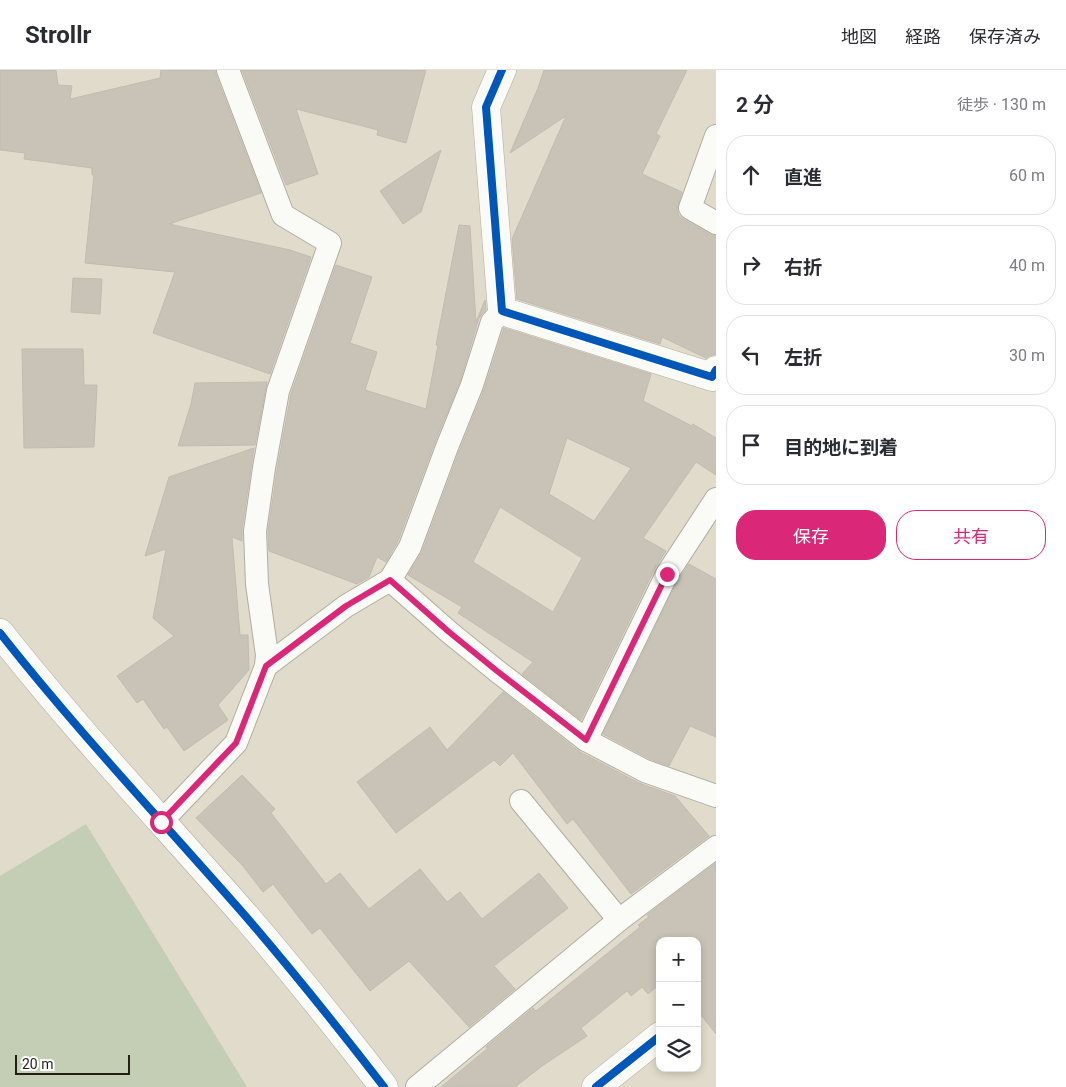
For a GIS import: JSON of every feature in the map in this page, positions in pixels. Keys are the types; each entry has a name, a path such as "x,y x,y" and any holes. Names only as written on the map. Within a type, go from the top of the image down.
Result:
{"street":[{"path":"502,70 486,107 502,311 712,376 716,370"},
{"path":"0,633 41,685 249,920 384,1087"},
{"path":"596,1087 656,1039"}],"lane":[{"path":"161,822 236,743 266,666 267,656 257,584 255,531 264,468 278,391 330,243 283,216 228,70"},
{"path":"716,136 690,208 716,222"},
{"path":"266,666 346,606 390,580 410,547 472,385 492,322 502,311"},
{"path":"586,740 667,574 716,499"},
{"path":"390,580 470,649 586,740 645,771 716,796"},
{"path":"521,801 619,920"},
{"path":"417,1087 619,920 716,847"}],"green space":[{"path":"86,824 247,1087 0,1087 0,876"}],"building":[{"path":"0,70 56,70 58,85 72,86 70,99 160,78 161,70 215,70 261,193 169,224 290,250 311,257 270,374 153,333 175,272 85,263 94,175 92,175 92,168 24,159 25,153 0,150"},
{"path":"242,70 426,70 406,143 377,135 378,130 296,109 318,174 286,185"},
{"path":"544,70 687,70 656,134 660,136 642,174 682,192 677,209 679,216 709,234 716,236 716,354 706,358 662,337 660,344 517,299 512,239 566,116 510,153"},
{"path":"441,150 421,212 403,224 380,191"},
{"path":"459,225 470,226 476,322 485,300 486,309 479,318 460,381 398,541 386,562 377,557 369,577 357,584 269,551 268,532 291,394 336,265 372,277 350,343 377,352 365,390 426,409"},
{"path":"73,278 102,279 100,314 71,312"},
{"path":"504,328 651,374 643,401 692,426 693,424 716,438 716,475 696,462 643,538 666,551 655,568 581,720 522,674 533,662 458,613 462,607 408,575 422,552 484,390","holes":["567,438 631,468 594,521 549,494","500,507 582,558 553,612 473,562"]},
{"path":"22,349 83,349 84,385 97,385 94,447 24,448"},
{"path":"267,382 255,445 178,446 191,404 195,383"},
{"path":"254,448 242,529 242,541 232,537 240,635 248,635 249,670 218,705 228,720 184,751 167,727 164,729 143,699 137,703 117,676 174,636 153,618 166,549 145,556 169,477"},
{"path":"689,564 716,579 716,737 690,726 669,766 650,759 603,734 678,580"},
{"path":"503,692 580,752 639,783 675,796 709,836 631,894 573,819 567,824 513,753 500,766 494,760 396,833 357,782 430,727 447,750"},
{"path":"242,775 275,809 271,813 326,884 340,873 369,909 420,869 447,902 460,892 482,919 539,873 568,908 494,966 515,989 469,1027 409,961 370,991 320,928 312,934 273,884 263,892 243,866 196,818"},
{"path":"716,863 716,1034 701,1015 701,937 656,937 656,987 648,994 642,987 631,996 627,991 581,1028 587,1036 542,1066 515,1087 441,1087 533,1008 536,1011 640,927 638,925 649,917 647,915"}],"cycle path":[{"path":"502,70 486,107 502,311 712,377 716,370"},
{"path":"0,633 91,742 266,940 384,1087"},
{"path":"596,1087 656,1039"}],"route":[{"path":"161,822 236,743 266,666 346,606 390,580 449,632 586,740 667,574"}]}
